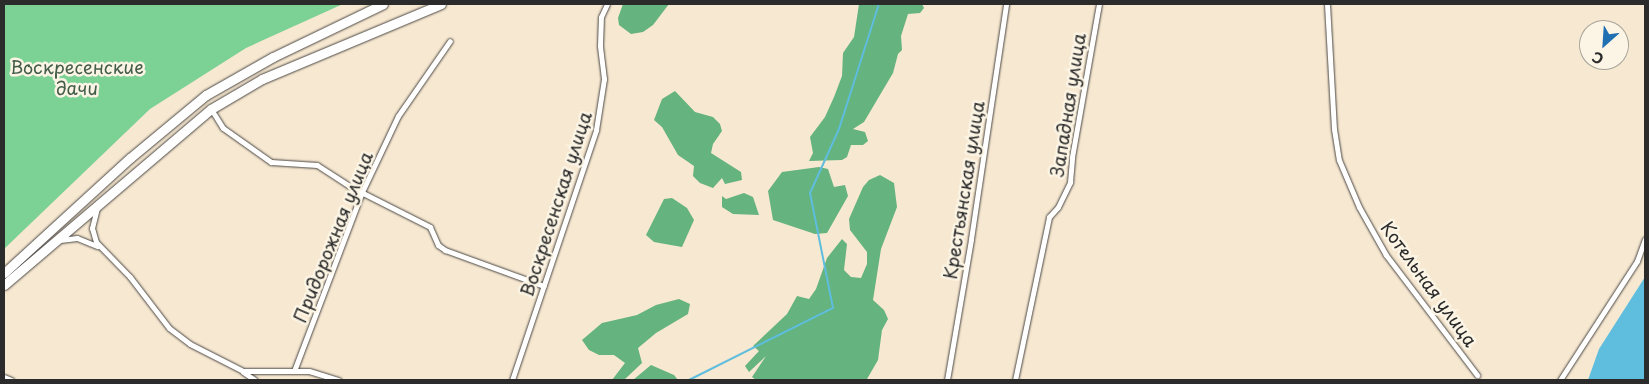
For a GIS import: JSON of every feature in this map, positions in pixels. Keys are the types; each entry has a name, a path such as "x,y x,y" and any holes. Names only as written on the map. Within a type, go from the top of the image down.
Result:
{"main road":[{"path":"4,273 130,158 206,95 273,57 383,4"},
{"path":"4,285 212,108 262,79 441,4"}],"street":[{"name":"Воскресенская улица","path":"512,380 598,121 604,80 600,45 601,18 607,4"},
{"name":"Крестьянская улица","path":"947,380 972,239 1006,4"},
{"name":"Западная улица","path":"1015,380 1049,217 1058,207 1070,182 1072,157 1099,4"},
{"name":"Котельная улица","path":"1327,4 1334,129 1339,160 1359,207 1386,255 1477,375"},
{"name":"Придорожная улица","path":"294,371 362,192 398,116 450,41"},
{"path":"212,108 223,128 271,162 317,165 362,192 430,227 438,245 445,250 544,286"},
{"path":"99,205 92,228 102,249 130,277 169,328 190,344 243,371 255,380"},
{"path":"56,241 77,238 102,249"},
{"path":"1560,380 1637,261 1645,239"},
{"path":"243,371 309,371 339,380"},
{"path":"4,377 11,380"}],"green space":[{"name":"Воскресенские дачи","path":"4,4 343,4 246,48 150,109 4,249"},
{"path":"623,4 669,4 653,25 643,32 631,34 619,25 618,18"},
{"path":"859,4 922,4 924,8 920,13 908,14 901,36 902,50 898,54 893,73 864,122 853,129 865,132 868,141 863,145 851,145 847,157 842,160 809,161 813,153 810,137 825,117 842,76 843,53 854,37"},
{"path":"675,91 695,112 713,117 720,124 722,131 713,144 711,153 741,172 742,180 725,184 722,178 713,188 700,183 693,176 694,166 678,155 662,127 654,120 662,99"},
{"path":"819,167 828,169 834,187 845,185 848,196 827,233 815,234 773,220 768,191 782,172"},
{"path":"880,175 894,183 897,207 881,249 873,300 884,310 888,319 882,330 878,360 867,379 756,380 752,377 766,356 749,372 745,366 759,351 753,346 787,314 797,296 809,299 816,289 827,258 842,239 847,244 844,270 851,277 861,278 867,264 867,252 850,230 849,219 863,187 869,180"},
{"path":"744,193 753,197 759,215 733,214 722,207 722,196 726,199"},
{"path":"672,198 687,208 694,220 682,247 654,242 646,235 664,199"},
{"path":"679,299 690,304 688,314 656,333 638,348 642,363 624,380 612,380 625,363 614,355 599,355 589,350 582,340 602,323 637,315 656,305"},
{"path":"651,365 674,375 678,380 633,380"}],"water":[{"path":"1645,277 1645,380 1588,380 1599,349"}],"waterway":[{"path":"689,380 833,308 810,193 839,129 879,4"}]}
